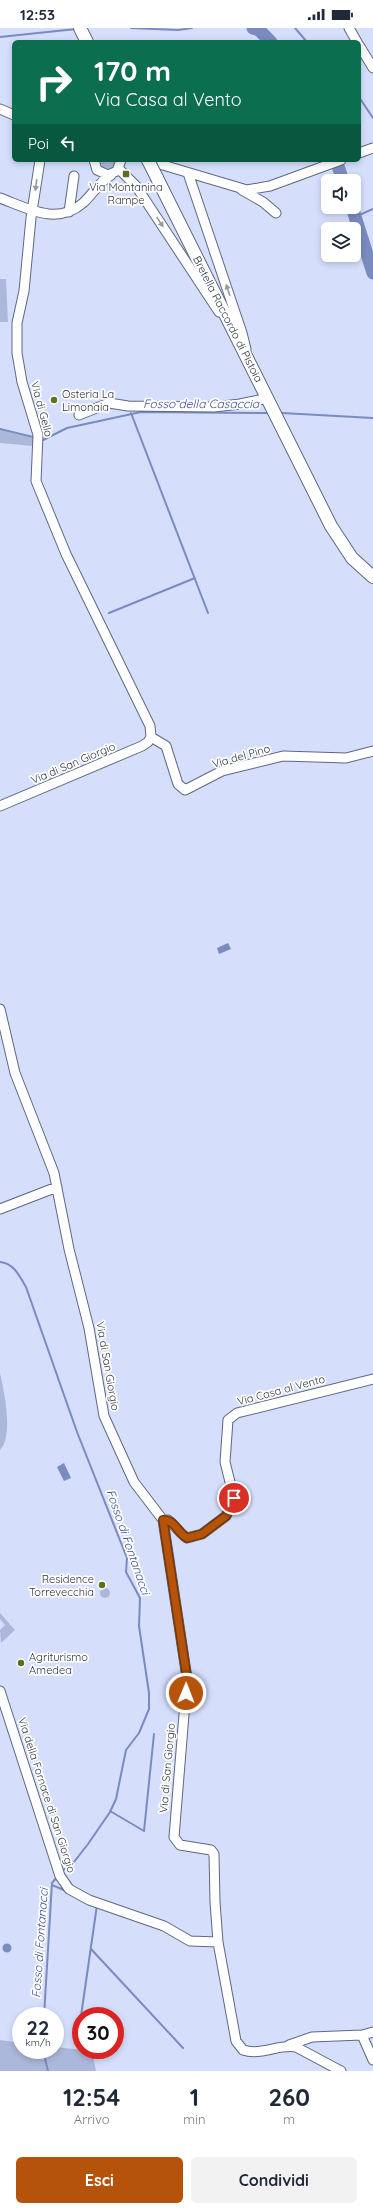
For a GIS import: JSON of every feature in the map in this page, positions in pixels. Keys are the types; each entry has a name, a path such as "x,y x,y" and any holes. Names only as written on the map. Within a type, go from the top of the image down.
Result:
{"main road":[{"path":"80,28 86,40"},
{"name":"Bretella Raccordo di Pistoia","path":"149,162 331,526 352,558 373,577"}],"street":[{"path":"349,28 356,40"},
{"path":"361,48 373,68"},
{"path":"0,109 12,114"},
{"path":"361,152 373,148"},
{"name":"Via di Gello","path":"40,162 24,291 17,323 17,353 22,382 38,435 36,482 66,554 150,726 151,737"},
{"path":"151,162 241,189 263,202 276,213"},
{"path":"241,189 262,188 336,162"},
{"path":"0,198 33,211 53,215 69,212 83,203 122,163 223,318 233,328"},
{"path":"94,164 101,174 111,175"},
{"path":"94,164 94,190"},
{"path":"188,173 242,333 246,354"},
{"path":"69,212 74,176"},
{"path":"79,415 109,403 128,406 214,407 240,404 268,398"},
{"name":"Via del Pino","path":"151,737 165,744 168,748 178,784 181,789 185,790 222,772 283,756 346,758 373,750"},
{"name":"Via di San Giorgio","path":"0,806 142,746 148,742 151,737"},
{"name":"Via di San Giorgio","path":"0,1009 15,1073 50,1159 58,1187 70,1249 89,1328 104,1416 134,1482 163,1520 187,1678 174,1834 178,1844 211,1850 214,1854 218,1942 238,2044 243,2050 253,2052 289,2045 312,2037 362,2035 373,2032"},
{"path":"0,1209 58,1187"},
{"name":"Via Casa al Vento","path":"163,1520 168,1520 182,1535 187,1538 202,1534 226,1516 234,1498 225,1462 228,1420 237,1413 373,1379"},
{"name":"Via della Fornace di San Giorgio","path":"0,1691 60,1876 66,1886 81,1897 164,1926 190,1941 218,1942"},
{"path":"362,2035 373,2060"},
{"path":"289,2045 301,2048 341,2071"}],"shaded area":[{"path":"101,162 115,162 112,168 107,169 102,167"},
{"path":"0,279 6,279 8,322 0,322"},
{"path":"0,430 33,438 33,446 0,443"},
{"path":"228,943 231,949 219,954 217,948"},
{"path":"0,1373 7,1413 7,1424 4,1443 0,1450"},
{"path":"64,1463 71,1478 64,1481 57,1467"},
{"path":"103,1588 107,1588 109,1589 109,1597 103,1598 100,1595 100,1591"},
{"path":"0,1613 15,1630 1,1643 0,1630 5,1625 0,1619"},
{"path":"7,1943 12,1948 7,1953 2,1948"},
{"path":"0,2040 12,2042 12,2059 64,2059 64,2048 72,2049 72,2059 94,2059 96,2071 0,2071"}],"waterway":[{"path":"131,28 178,30 192,28"},
{"path":"253,28 259,30 269,40"},
{"path":"295,28 305,40"},
{"path":"0,37 76,29"},
{"path":"361,100 373,118"},
{"path":"337,162 341,174"},
{"path":"355,217 373,209"},
{"path":"354,214 373,273"},
{"name":"Fosso della Casaccia","path":"43,440 67,428 141,412 268,413"},
{"path":"131,413 208,613"},
{"name":"Fosso della Casaccia","path":"282,413 373,418"},
{"name":"Fosso della Casaccia","path":"0,429 33,437"},
{"path":"109,613 195,578"},
{"name":"Fosso di Fontanacci","path":"0,1262 13,1268 26,1287 77,1432 127,1558 126,1572 140,1598 139,1626 149,1693 149,1709 139,1733 126,1750 116,1799 110,1812 74,1862 61,1872"},
{"path":"110,1811 144,1831 154,1734"},
{"name":"Fosso di Fontanacci","path":"45,2007 52,1883 57,1877"},
{"path":"52,1885 66,1891"},
{"path":"82,2007 97,1905"},
{"path":"91,1949 183,2048"},
{"name":"Fosso di Fontanacci","path":"45,2059 48,2071"}],"place":[{"name":"Via Montanina Rampe","path":"126,174"},
{"name":"Osteria La Limonaia","path":"54,400"},
{"name":"Residence Torrevecchia","path":"102,1585"},
{"name":"Agriturismo Amedea","path":"21,1663"}],"route":[{"path":"186,1693 187,1678 163,1520 168,1520 182,1535 187,1538 202,1534 226,1516 234,1498"}]}
